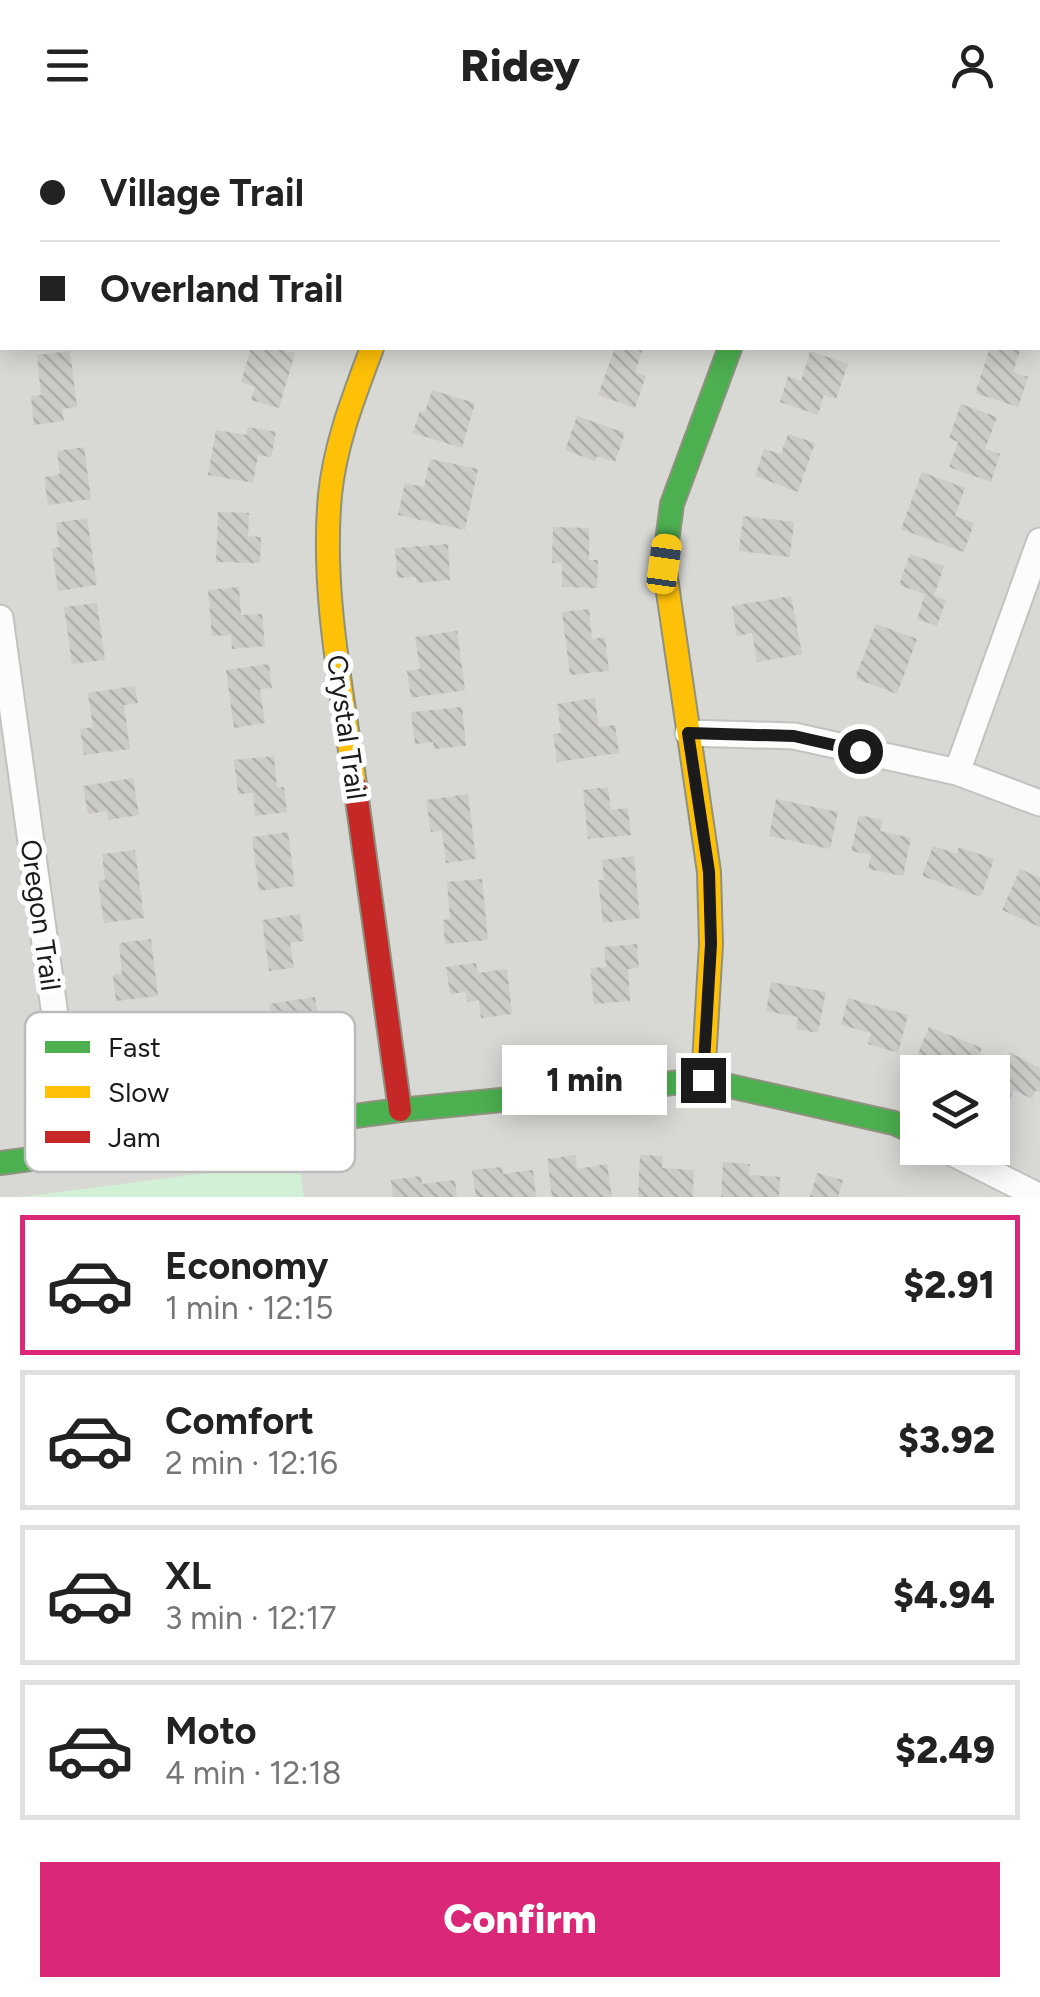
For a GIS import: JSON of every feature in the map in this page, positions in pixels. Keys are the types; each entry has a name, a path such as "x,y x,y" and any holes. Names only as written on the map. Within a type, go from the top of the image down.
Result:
{"street":[{"name":"Crystal Trail","path":"371,350 342,430 330,494 328,585 400,1110"},
{"path":"703,1080 711,944 709,872 664,564 672,504 729,350"},
{"path":"957,772 1040,542"},
{"name":"Oregon Trail","path":"0,618 55,1012"},
{"path":"688,733 794,736 957,772 1040,802"},
{"path":"355,1116 703,1080 900,1125"},
{"path":"0,1163 25,1159"},
{"path":"977,1165 1040,1197"}],"shaded area":[{"path":"0,350 1040,350 1040,1197 0,1197"}],"green space":[{"path":"214,1172 301,1172 304,1197 21,1197"}],"building":[{"path":"250,350 295,353 279,408 251,400 255,387 241,382"},
{"path":"614,350 642,350 635,372 646,376 635,408 598,395"},
{"path":"989,350 1020,350 1013,372 1028,377 1018,407 975,393"},
{"path":"70,351 77,407 62,409 64,421 34,425 31,396 41,395 37,355"},
{"path":"810,351 848,364 836,399 824,395 818,415 780,402 788,376 801,381"},
{"path":"432,390 475,403 462,448 413,433"},
{"path":"961,404 997,417 985,449 1000,454 991,482 949,467 958,442 949,438"},
{"path":"577,416 625,433 615,462 597,456 595,461 565,450"},
{"path":"248,427 276,432 271,457 258,455 253,483 208,475 216,430 246,435"},
{"path":"788,434 815,443 798,492 755,476 764,449 781,454"},
{"path":"84,447 91,499 48,505 44,477 60,474 57,451"},
{"path":"430,459 478,469 465,530 398,515 405,483 424,487"},
{"path":"922,472 965,488 955,516 974,523 964,552 901,529"},
{"path":"218,512 249,513 248,536 261,537 260,563 216,562"},
{"path":"743,516 794,522 790,557 739,551"},
{"path":"87,518 97,585 58,591 52,548 59,547 56,523"},
{"path":"553,527 589,528 589,560 598,560 597,588 562,587 562,563 552,563"},
{"path":"448,544 450,580 417,583 416,577 397,578 395,548"},
{"path":"910,554 944,566 934,596 946,600 937,626 917,619 925,594 899,585"},
{"path":"239,587 241,615 262,614 265,646 232,649 231,635 212,636 208,590"},
{"path":"791,596 802,654 757,662 752,633 737,636 732,606"},
{"path":"97,603 105,660 72,664 64,607"},
{"path":"589,609 592,639 605,637 609,671 570,675 562,612"},
{"path":"876,624 917,639 897,694 855,678"},
{"path":"457,631 465,690 411,698 407,671 420,669 415,637"},
{"path":"269,664 272,688 260,689 265,723 234,728 226,670"},
{"path":"135,686 138,703 124,705 130,749 84,755 80,729 93,727 88,693"},
{"path":"595,698 599,727 615,725 619,753 557,762 553,734 561,733 557,704"},
{"path":"462,707 466,746 434,749 433,742 415,744 411,712"},
{"path":"274,756 277,788 284,787 287,812 255,816 253,793 238,794 234,760"},
{"path":"133,778 139,815 108,820 107,811 88,814 83,786"},
{"path":"608,787 611,810 628,808 631,835 588,839 583,790"},
{"path":"468,794 476,859 446,863 442,831 431,832 426,800"},
{"path":"776,799 838,812 830,849 769,836"},
{"path":"859,815 883,820 880,831 911,838 903,876 868,869 871,855 851,851"},
{"path":"288,832 295,886 259,891 252,837"},
{"path":"933,846 957,854 959,847 994,859 981,897 922,876"},
{"path":"135,850 144,918 104,923 98,881 105,880 102,854"},
{"path":"634,856 640,918 603,923 598,880 604,880 602,860"},
{"path":"1020,869 1040,878 1040,927 1002,910"},
{"path":"482,879 488,940 445,944 443,920 450,919 447,882"},
{"path":"300,914 304,941 290,943 294,968 269,971 262,920"},
{"path":"151,939 158,996 116,1001 113,974 122,974 119,943"},
{"path":"637,944 639,968 628,969 630,1001 594,1004 590,968 606,967 604,947"},
{"path":"476,963 478,973 507,969 512,1014 481,1018 479,1000 467,1002 466,992 450,994 446,967"},
{"path":"771,982 826,992 818,1033 796,1029 798,1017 766,1011"},
{"path":"315,997 318,1012 270,1012 269,1004"},
{"path":"848,998 908,1015 898,1053 868,1044 871,1033 841,1025"},
{"path":"929,1027 982,1048 979,1055 917,1055"},
{"path":"1009,1052 1040,1068 1040,1092 1036,1090 1032,1099 1014,1090 1010,1099"},
{"path":"575,1155 577,1169 607,1164 612,1197 552,1197 547,1159"},
{"path":"640,1155 663,1156 662,1168 694,1170 693,1197 638,1197"},
{"path":"723,1162 750,1164 749,1175 780,1177 779,1197 721,1197"},
{"path":"502,1167 503,1174 533,1170 536,1197 476,1197 472,1170"},
{"path":"817,1173 843,1180 838,1197 810,1197"},
{"path":"421,1176 422,1184 455,1180 457,1197 393,1197 391,1180"}],"traffic: fast":[{"path":"667,585 664,564 672,504 729,350"},
{"path":"355,1116 703,1080 900,1126"},
{"path":"0,1163 25,1160"}],"traffic: slow":[{"path":"355,785 334,640 328,531 336,457 371,350"},
{"path":"667,585 709,872 711,944 703,1080"}],"traffic: jam":[{"path":"355,785 400,1110"}],"route":[{"path":"703,1080 711,944 709,872 688,733 794,736 860,751"}]}
